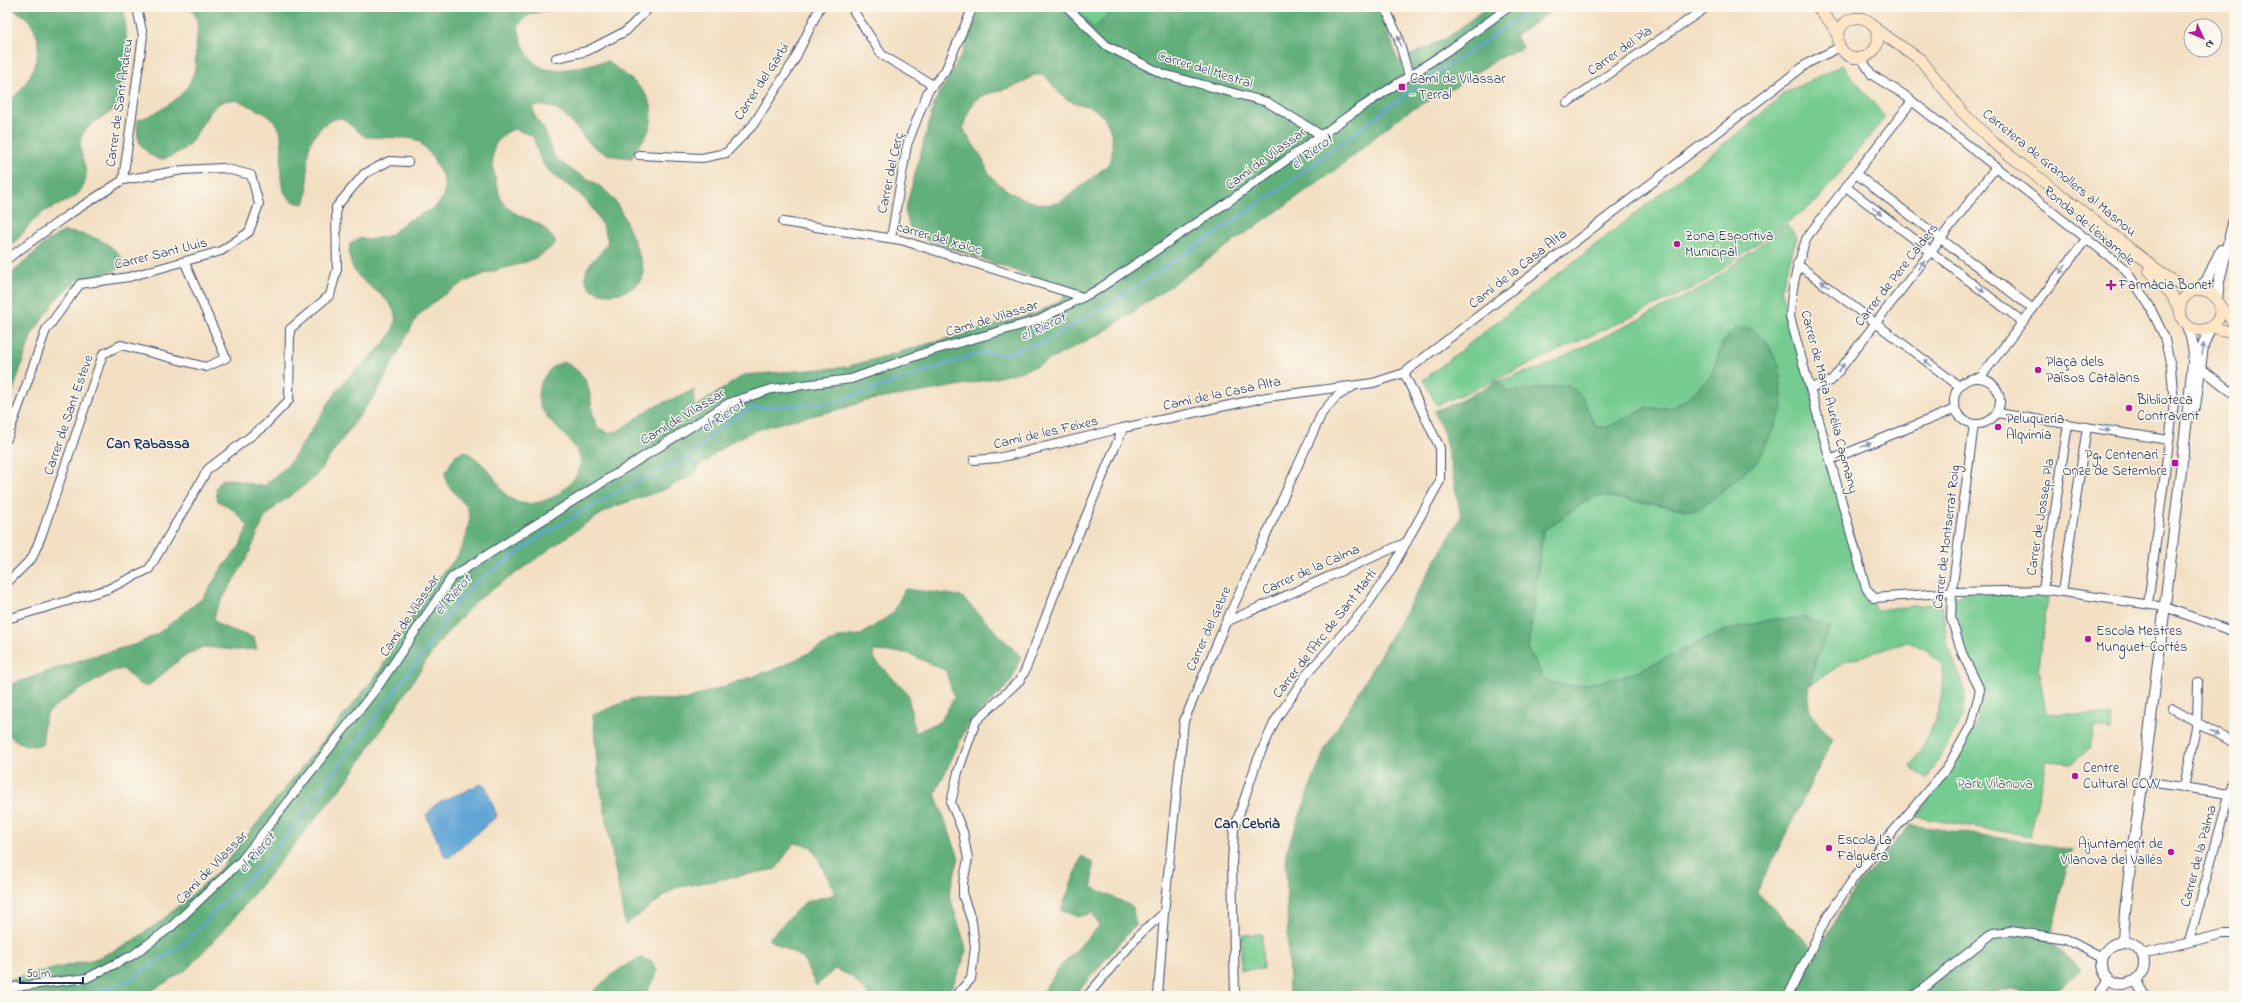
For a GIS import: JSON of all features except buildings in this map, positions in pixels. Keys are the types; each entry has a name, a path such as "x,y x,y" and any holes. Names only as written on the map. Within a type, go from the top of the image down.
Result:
{"main road":[{"path":"1817,7 1836,16 1850,19 1866,19 1877,30 1877,44 1866,56"},
{"path":"1817,7 1833,26 1839,42 1849,57 1866,56 1884,49 1901,48"},
{"path":"1839,42 1840,28 1850,19"},
{"name":"Carretera de Granollers al Masnou","path":"1877,30 1901,48 1921,60 1963,113 1995,144 2133,252 2175,282 2196,290"},
{"name":"Carretera de Granollers al Masnou","path":"2133,252 2172,295 2179,309"},
{"path":"2218,302 2219,319 2211,327 2200,330 2186,326 2181,318 2179,309 2185,295 2196,290 2211,293 2218,302 2234,323"},
{"path":"2211,327 2234,333"}],"street":[{"name":"Carrer de Sant Andreu","path":"123,180 143,36 137,7"},
{"path":"556,58 587,51 626,31 650,7"},
{"name":"Carrer del Garbí","path":"639,155 702,158 726,153 753,124 794,61 820,7"},
{"path":"851,7 882,55 933,85"},
{"name":"Carrer del Cerç","path":"891,238 907,145 928,91 945,70 973,7"},
{"name":"Carrer del Mestral","path":"1067,7 1107,46 1163,74 1267,102 1321,135"},
{"path":"1385,7 1397,34 1409,76"},
{"name":"Camí de Vilassar","path":"7,988 87,978 133,955 176,923 241,861 378,686 452,577 537,522 729,403 772,389 851,379 927,352 1039,320 1083,297 1225,204 1321,135 1509,7"},
{"name":"Carrer del Pla","path":"1568,103 1707,7"},
{"name":"Camí de la Casa Alta","path":"1123,428 1267,396 1373,383 1404,373 1808,63 1839,42"},
{"name":"Ronda de L'eixample","path":"1866,56 1872,75 1912,100 2124,269 2149,305 2164,336 2171,367 2174,403 2148,604"},
{"name":"Carrer de Maria Aurèlia Capmany","path":"1912,100 1808,237 1797,264 1790,296 1790,317 1866,588 1874,598 1952,592"},
{"path":"7,619 108,588 149,569 208,469 264,426 289,400 290,329 330,295 337,269 336,207 364,174 390,161 408,162"},
{"name":"Carrer de Pere Calders","path":"1810,388 1831,382 1996,167"},
{"name":"Carrer Sant Lluis","path":"7,439 46,330 80,284 129,277 185,263 221,251 249,232 259,204 251,175 223,168 196,169 123,180"},
{"path":"1856,174 2033,309"},
{"path":"7,259 65,217 123,180"},
{"path":"1846,187 2023,322"},
{"path":"2196,290 2212,270 2234,220"},
{"name":"carrer del Xaloc","path":"783,222 891,238 1083,297"},
{"path":"2218,302 2230,232"},
{"path":"1980,378 2087,238"},
{"name":"Carrer de Sant Esteve","path":"7,583 32,558 42,534 103,354 121,345 206,367 226,358 185,263"},
{"path":"1797,264 1959,386"},
{"path":"2123,941 2125,903 2143,781 2174,539 2194,353 2192,337 2186,326"},
{"path":"2174,539 2183,495 2205,336 2211,327"},
{"path":"2201,368 2234,394"},
{"name":"Carrer de l'Arc de Sant Martí","path":"1235,996 1232,864 1234,830 1257,761 1275,721 1306,675 1365,608 1390,572 1440,481 1442,468 1440,448 1404,373"},
{"path":"1980,378 1986,379 1997,388 2000,397 1997,413 1990,420 1974,424 1959,416 1955,409 1955,394 1959,386 1968,379 1980,378"},
{"name":"Carrer del Gebre","path":"1158,996 1164,913 1184,721 1226,622 1322,412 1336,397 1355,385"},
{"path":"1830,460 1955,409"},
{"path":"1997,413 2169,440"},
{"name":"Carrer de Montserrat Roig","path":"1788,996 1827,917 1856,875 1947,768 1971,725 1980,690 1962,653 1951,618 1952,592 1974,424"},
{"name":"Carrer de Jossep Pla","path":"2042,590 2068,424"},
{"path":"2062,592 2087,427"},
{"path":"955,996 971,979 975,947 972,922 963,896 962,883 968,860 963,832 952,803 958,772 976,721 1020,680 1025,671 1068,559 1123,428"},
{"name":"Camí de les Feixes","path":"974,460 998,458 1123,428"},
{"name":"Carrer de la Calma","path":"1226,622 1406,542"},
{"path":"1952,592 2042,590 2148,604 2165,607 2234,632"},
{"path":"2184,788 2197,722 2198,682"},
{"path":"2173,709 2234,743"},
{"name":"Carrer de la Palma","path":"2189,942 2234,777"},
{"path":"2143,781 2229,794"},
{"path":"1087,996 1140,934 1164,913"},
{"path":"1914,996 1993,933 2011,931 2066,939 2102,958"},
{"path":"2143,954 2222,934 2234,934"},
{"path":"2123,941 2133,944 2143,954 2144,968 2136,980 2123,984 2109,979 2102,967 2102,958 2110,946 2123,941"},
{"path":"2098,996 2109,979"},
{"path":"2136,980 2145,996"}],"green space":[{"path":"7,7 123,7 127,38 125,67 119,104 88,128 81,138 80,144 86,175 82,189 78,194 66,202 42,213 7,251 7,104 26,82 33,69 37,55 38,41 34,29 26,18 12,9 7,11"},
{"path":"190,7 555,7 531,14 518,26 524,46 531,59 540,67 551,70 563,70 608,61 643,90 651,108 652,119 648,132 632,158 614,156 597,149 589,143 562,113 554,108 533,106 535,117 544,130 556,158 571,170 605,190 618,206 638,251 643,274 639,282 631,289 621,293 601,293 592,289 587,282 587,268 603,250 608,241 600,221 592,208 582,197 555,177 544,165 537,151 533,136 514,129 505,134 499,139 493,153 493,169 503,203 513,212 542,226 556,242 541,255 523,263 484,274 465,282 440,298 417,317 376,393 314,478 279,504 264,519 247,558 216,610 214,620 221,626 254,638 257,649 237,650 203,647 183,657 147,687 138,683 123,669 113,671 78,691 51,710 47,714 44,721 42,745 27,745 15,740 7,733 7,686 86,658 137,644 157,634 203,598 220,571 240,546 248,526 235,511 217,500 216,489 221,480 232,479 258,486 264,486 288,465 343,383 376,352 391,334 395,324 395,315 391,306 385,298 368,285 353,269 350,258 350,244 359,238 370,240 390,235 406,222 436,207 442,199 445,189 443,177 432,156 419,141 409,138 365,137 342,118 332,120 324,125 313,139 309,147 308,185 304,204 292,201 285,194 282,184 281,136 276,122 264,113 234,100 225,101 211,111 189,144 179,152 160,160 153,157 141,144 137,127 138,120 164,108 186,89 191,81 195,65 198,25"},
{"path":"981,7 1075,7 1093,28 1103,21 1115,7 1380,7 1398,61 1447,38 1487,7 1558,7 1515,36 1523,48 1505,55 1449,91 1408,112 1339,167 1104,332 1044,363 1022,371 966,384 871,400 765,428 733,441 719,450 706,462 702,462 697,471 689,477 663,490 613,507 585,524 475,602 439,642 349,778 228,925 186,970 143,996 7,996 7,980 95,959 123,947 160,922 216,874 379,672 427,591 457,557 466,538 470,517 467,507 447,484 445,473 456,455 465,451 472,456 489,471 509,498 522,503 537,503 554,497 572,481 580,467 579,455 572,443 542,409 538,396 542,381 548,371 553,367 564,362 575,369 582,376 587,383 597,427 608,433 618,431 653,407 694,390 694,408 744,375 847,367 1037,313 1062,300 1067,289 912,234 905,211 935,101 962,54","holes":["1034,75 1044,75 1065,98 1099,112 1108,125 1112,140 1109,163 1100,172 1062,201 1049,204 1040,204 1021,198 996,181 988,172 981,155 968,137 963,127 972,106 976,100 982,96 1018,85"]},
{"path":"1075,7 1115,7 1103,21 1093,28"},
{"name":"Zona Esportiva Municipal","path":"1842,65 1885,117 1816,202 1700,285 1491,382 1437,405 1423,380 1752,122 1784,93"},
{"path":"1787,225 1797,237 1781,289 1875,610 1942,603 1947,642 1965,692 1962,719 1927,780 1911,767 1936,718 1942,693 1942,665 1925,649 1908,642 1846,661 1810,685 1818,651 1831,627 1724,631 1627,676 1577,686 1545,682 1528,649 1543,531 1592,497 1602,496 1698,511 1723,342 1711,376 1686,400 1670,408 1647,408 1606,428 1595,426 1583,398 1568,385 1509,392 1498,381 1543,367 1702,288"},
{"path":"63,232 72,232 90,236 107,244 114,249 124,263 116,270 78,280 57,298 32,334 7,409 7,278 46,242"},
{"path":"1736,328 1752,329 1766,340 1779,366 1783,407 1759,460 1698,511 1602,496 1592,497 1543,530 1528,649 1545,682 1577,686 1627,676 1724,631 1773,619 1804,618 1831,627 1812,670 1808,694 1812,715 1833,739 1757,892 1817,953 1853,891 1910,825 2027,842 2072,851 2049,940 2081,969 2075,976 2051,992 2042,994 2012,989 1994,992 1985,996 1289,996 1286,852 1325,749 1461,517 1444,434 1434,411 1454,404 1498,381 1509,392 1568,385 1583,398 1595,426 1606,428 1647,408 1670,408 1686,400 1711,376 1723,342"},
{"path":"905,589 961,596 1021,657 1010,683 968,724 935,794 959,858 949,894 967,951 952,987 943,996 869,996 851,976 835,969 816,986 803,958 768,939 805,902 836,894 812,847 794,843 776,869 675,888 625,925 598,773 593,715 632,699 684,700 778,668 841,637 861,635 893,613","holes":["873,651 908,653 946,671 954,698 941,721 915,733 908,694 875,660"]},
{"name":"Park Vilanova","path":"2049,590 2038,666 2046,713 2112,716 2111,730 2094,728 2090,748 2073,763 2046,761 2030,836 1916,817 1951,771 1975,727 1982,693 1954,621 1954,599 1964,592"},
{"path":"1082,856 1093,863 1092,887 1133,907 1135,925 1074,996 1039,996 1061,966 1099,926 1093,913 1078,917 1061,910"},
{"path":"1262,934 1263,969 1241,970 1241,935"},
{"path":"641,958 652,961 657,971 645,996 589,996 613,974 633,961"}],"water":[{"path":"481,784 486,787 497,816 450,857 445,857 426,815 436,804"}],"waterway":[{"name":"el Rierot","path":"87,996 128,981 186,942 218,908 268,860 421,656 454,606 474,584 543,535 607,497 687,458 724,425 751,408 832,403 980,353 1006,354 1048,340 1115,301 1271,196 1418,85 1480,45 1533,7"}],"place":[{"name":"Camí de Vilassar - Terral","path":"1402,87"},
{"name":"Zona Esportiva Municipal","path":"1677,244"},
{"name":"Farmàcia Bonet","path":"2111,285"},
{"name":"Plaça dels Països Catalans","path":"2038,370"},
{"name":"Biblioteca Contravent","path":"2129,408"},
{"name":"Peluqueria Alqvimia","path":"1998,427"},
{"name":"Pg. Centenari - Onze de Setembre","path":"2175,463"},
{"name":"Escola Mestres Munguet-Cortés","path":"2088,639"},
{"name":"Centre Cultural CCVV","path":"2075,776"},
{"name":"Escola La Falguera","path":"1829,848"},
{"name":"Ajuntament de Vilanova del Vallès","path":"2171,852"}],"district":[{"name":"Can Rabassa","path":"148,444"},
{"name":"Can Cebrià","path":"1247,824"}]}
